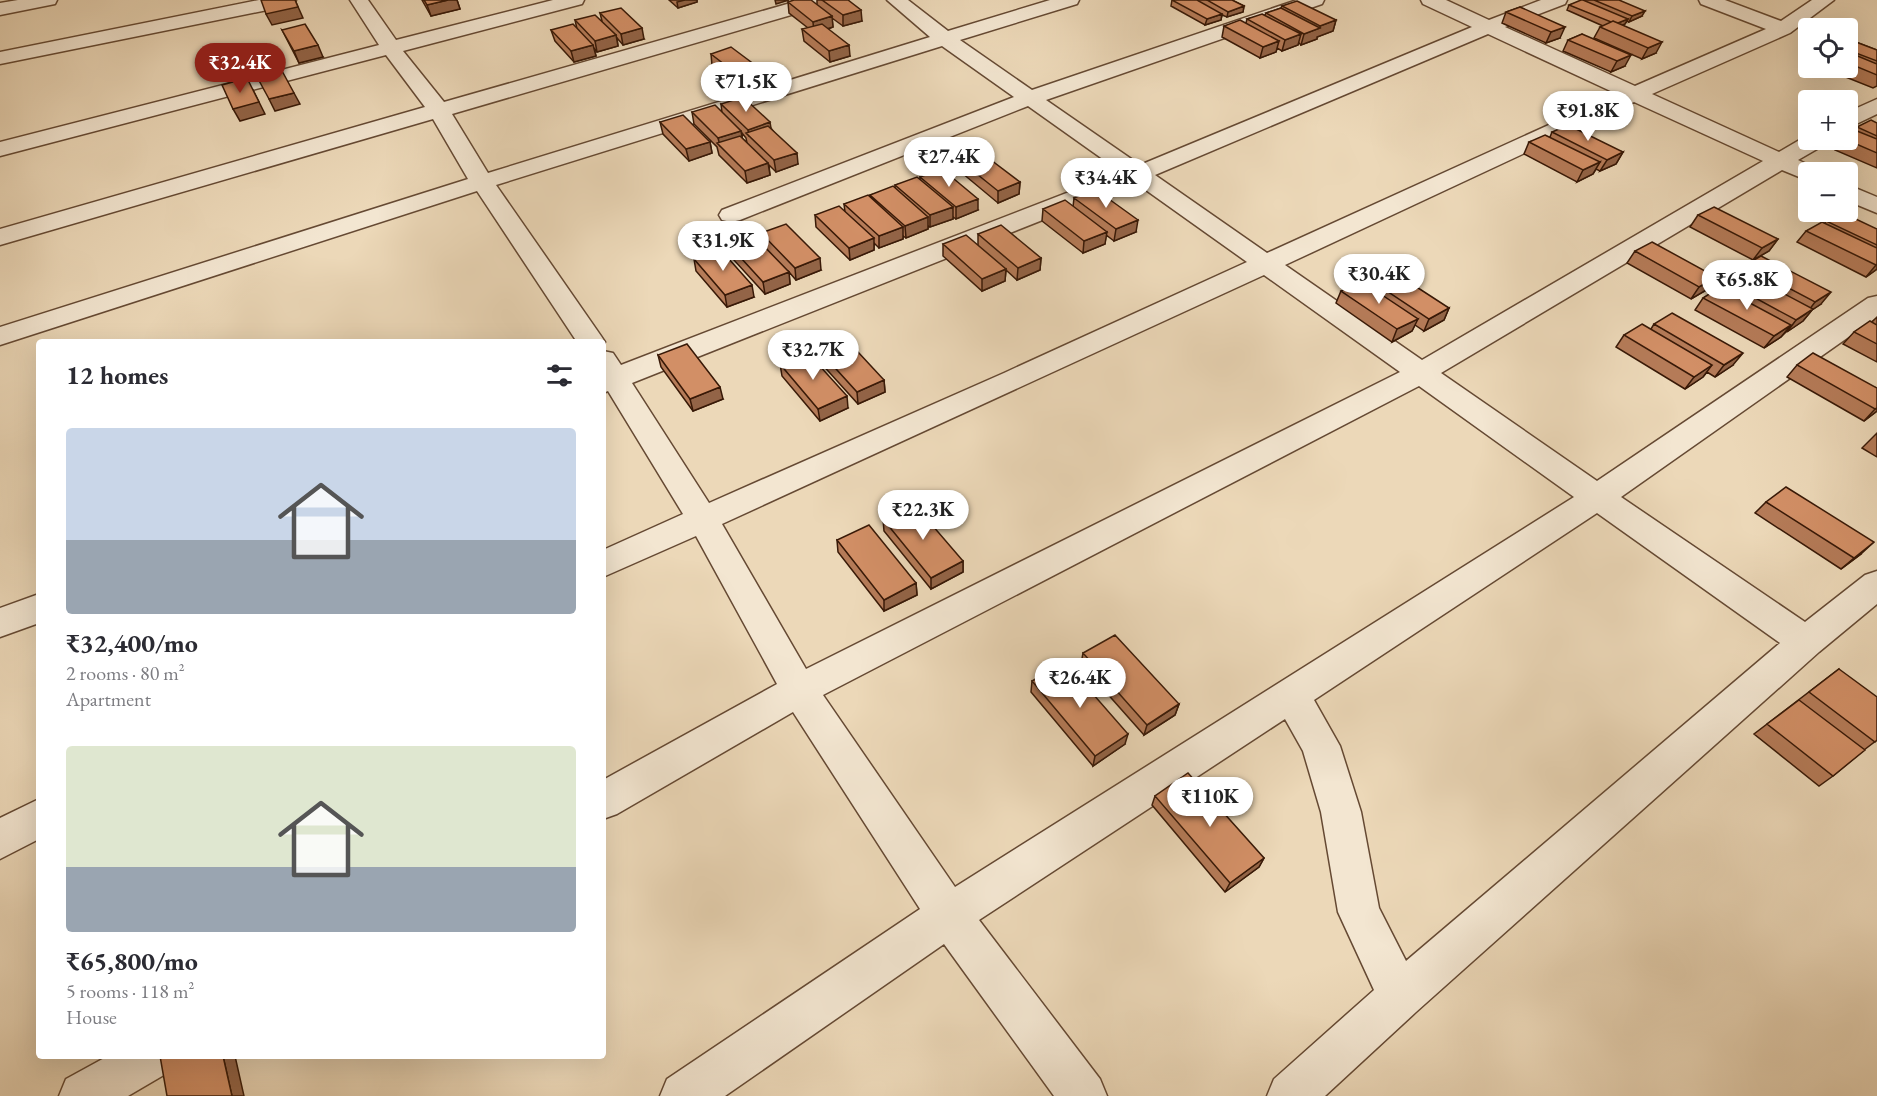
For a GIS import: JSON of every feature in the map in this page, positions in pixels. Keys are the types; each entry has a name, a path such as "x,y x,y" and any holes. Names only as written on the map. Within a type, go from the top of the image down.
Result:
{"street":[{"path":"0,9 48,0"},
{"path":"0,58 248,4 287,0"},
{"path":"359,0 391,48 440,112 482,183 589,339"},
{"path":"0,149 575,0"},
{"path":"0,237 822,0"},
{"path":"896,0 945,39 1267,263 1419,374 1806,642"},
{"path":"0,336 1070,0"},
{"path":"731,215 1030,98 1315,0"},
{"path":"1430,0 1798,169"},
{"path":"1083,1096 949,915 799,690 704,519 607,373 1138,174 1488,27 1558,0"},
{"path":"1708,0 1783,29"},
{"path":"606,563 1634,94 1783,29 1825,0"},
{"path":"1858,115 1877,105"},
{"path":"606,799 799,690 1419,374 1798,150"},
{"path":"1858,197 1877,206"},
{"path":"684,1096 949,915 1596,498 1877,304"},
{"path":"1291,1096 1400,996 1806,642 1877,585"},
{"path":"0,623 36,609"},
{"path":"1291,694 1321,746 1341,812 1359,912 1400,996"},
{"path":"0,840 36,820"},
{"path":"83,1096 148,1059"}],"building":[{"path":"261,0 295,0 298,7 266,14"},
{"path":"424,0 448,0 427,5"},
{"path":"811,0 832,16 813,22 788,2"},
{"path":"822,0 848,0 861,10 843,15"},
{"path":"1172,0 1197,0 1222,14 1207,19"},
{"path":"1207,0 1232,0 1244,6 1228,12"},
{"path":"1581,0 1628,19 1618,23 1611,22 1569,5"},
{"path":"1594,0 1619,0 1645,11 1632,16"},
{"path":"1297,1 1336,20 1320,26 1282,6"},
{"path":"1520,7 1565,27 1551,32 1506,12"},
{"path":"621,8 642,28 621,34 600,13"},
{"path":"1281,8 1320,28 1304,34 1266,13"},
{"path":"1262,14 1301,34 1285,40 1247,19"},
{"path":"595,15 616,35 595,41 575,20"},
{"path":"1240,20 1279,41 1263,47 1224,26"},
{"path":"1613,21 1662,42 1648,48 1600,27"},
{"path":"305,24 318,45 294,51 282,30"},
{"path":"573,24 593,45 571,51 551,30"},
{"path":"822,24 849,45 829,51 802,29"},
{"path":"1582,34 1631,55 1617,61 1568,40"},
{"path":"1858,43 1877,50 1877,61 1858,54"},
{"path":"731,47 759,68 738,75 711,54"},
{"path":"1858,56 1877,64 1877,75 1858,67"},
{"path":"281,69 294,93 269,99 256,75"},
{"path":"247,78 259,102 233,109 222,85"},
{"path":"743,97 770,122 748,130 721,104"},
{"path":"715,105 741,131 718,138 692,112"},
{"path":"683,115 710,142 686,149 660,122"},
{"path":"1871,120 1877,123 1877,136 1858,127"},
{"path":"1568,125 1623,152 1607,160 1552,132"},
{"path":"768,126 797,153 774,160 746,133"},
{"path":"1858,131 1877,139 1877,153 1858,145"},
{"path":"1545,135 1600,162 1583,170 1529,142"},
{"path":"740,136 768,163 745,171 717,143"},
{"path":"983,154 1020,182 998,191 962,162"},
{"path":"942,169 978,199 956,207 920,177"},
{"path":"917,177 953,207 930,215 895,185"},
{"path":"893,186 928,217 905,226 870,195"},
{"path":"1095,189 1138,220 1116,229 1074,198"},
{"path":"868,195 903,227 879,236 844,204"},
{"path":"1065,200 1107,232 1084,241 1043,209"},
{"path":"839,206 874,238 849,248 815,215"},
{"path":"1714,207 1778,239 1762,248 1698,215"},
{"path":"1858,220 1877,229 1877,245 1828,222 1858,222"},
{"path":"1822,222 1877,248 1877,264 1876,265 1806,231"},
{"path":"786,224 820,258 795,268 761,233"},
{"path":"1001,225 1041,258 1018,268 978,234"},
{"path":"966,235 1006,269 982,279 943,244"},
{"path":"756,238 789,272 763,282 731,247"},
{"path":"1652,242 1716,277 1699,287 1635,251"},
{"path":"720,249 752,285 725,295 694,259"},
{"path":"1761,256 1831,292 1815,302 1745,265"},
{"path":"1392,271 1449,308 1429,319 1372,281"},
{"path":"1743,272 1813,309 1796,320 1726,282"},
{"path":"1361,281 1418,319 1397,329 1341,291"},
{"path":"1720,287 1791,325 1774,336 1703,298"},
{"path":"1672,313 1743,353 1724,365 1654,324"},
{"path":"1870,321 1877,325 1877,344 1854,332"},
{"path":"1642,324 1712,365 1694,377 1624,335"},
{"path":"845,338 884,380 857,392 818,349"},
{"path":"687,344 720,387 690,399 658,355"},
{"path":"808,353 847,396 818,409 780,364"},
{"path":"1813,353 1877,388 1877,408 1875,409 1797,365"},
{"path":"1786,487 1874,542 1854,558 1766,502"},
{"path":"914,504 963,561 931,578 883,519"},
{"path":"869,525 916,583 884,600 837,540"},
{"path":"1115,635 1179,704 1147,725 1083,653"},
{"path":"1065,662 1128,734 1095,756 1032,681"},
{"path":"1839,669 1877,697 1877,740 1875,742 1809,692"},
{"path":"1799,700 1865,750 1833,776 1767,724"},
{"path":"1188,773 1264,858 1230,883 1155,796"},
{"path":"161,1059 224,1059 232,1096 167,1096"}]}
